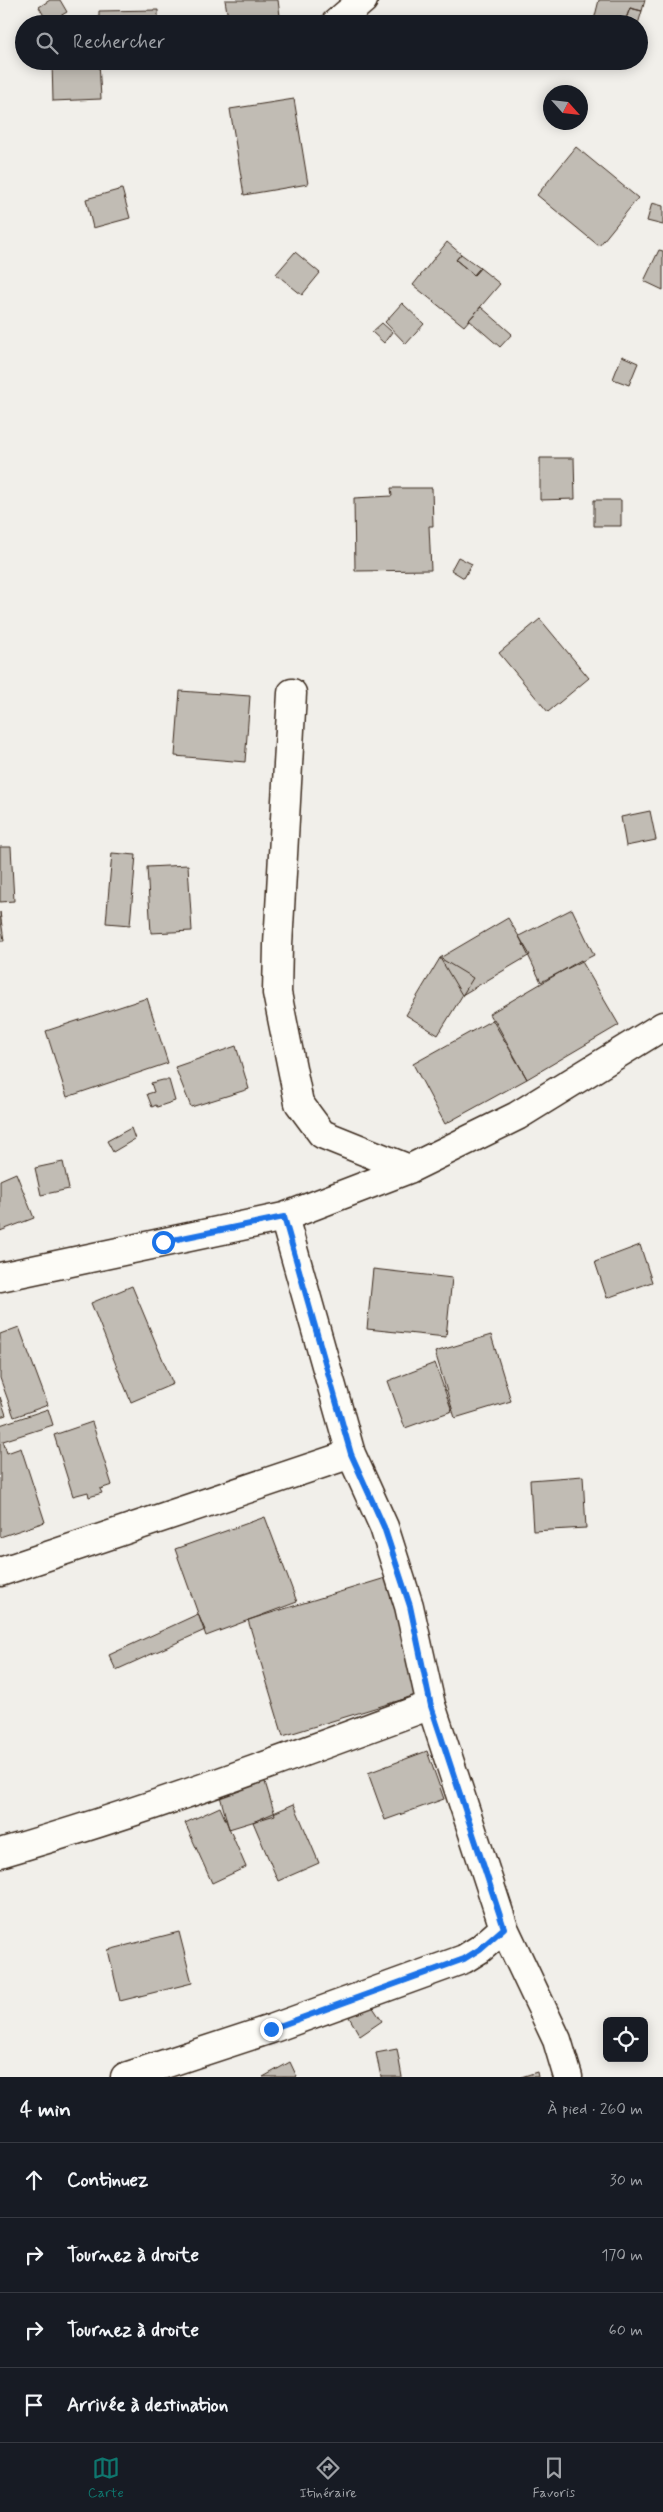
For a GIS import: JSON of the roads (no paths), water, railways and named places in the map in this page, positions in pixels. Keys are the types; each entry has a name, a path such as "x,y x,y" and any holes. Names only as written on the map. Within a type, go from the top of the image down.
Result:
{"street":[{"path":"346,15 363,0"},
{"path":"292,692 277,992 299,1103 322,1134 409,1169"},
{"path":"0,1277 284,1217 409,1169 517,1116 663,1026"},
{"path":"284,1217 351,1454 384,1527 410,1606 431,1706 504,1928 558,2040 568,2077"},
{"path":"0,1572 351,1454"},
{"path":"0,1853 94,1826 208,1788 431,1706"},
{"path":"125,2077 271,2029 464,1959 480,1949 504,1928"}]}
